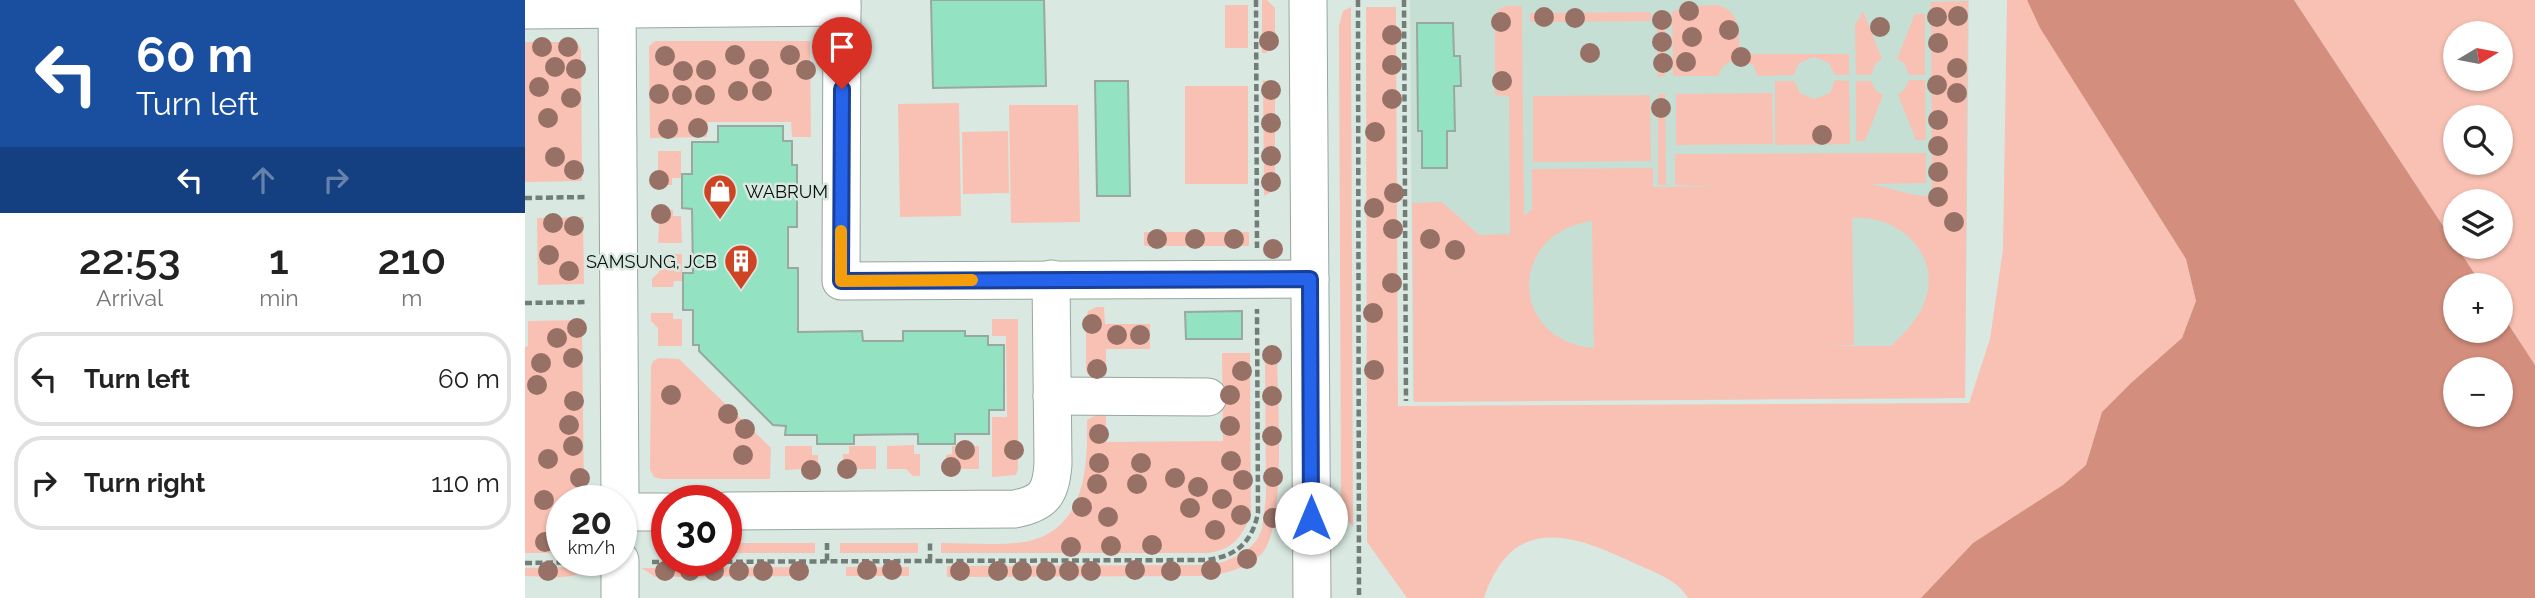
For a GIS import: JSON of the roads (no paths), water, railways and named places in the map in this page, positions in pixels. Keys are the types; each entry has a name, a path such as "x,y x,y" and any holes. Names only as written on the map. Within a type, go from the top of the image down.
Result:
{"street":[{"path":"1308,0 1312,598"},
{"path":"525,10 617,4 842,4 841,281 1310,279"},
{"path":"617,4 620,485"},
{"path":"742,511 1015,509 1040,501 1048,491 1052,478 1051,279"},
{"path":"1052,396 1209,397"},
{"path":"613,576 620,598"}],"place":[{"name":"WABRUM","path":"720,221"},
{"name":"SAMSUNG, JCB","path":"741,291"}]}
